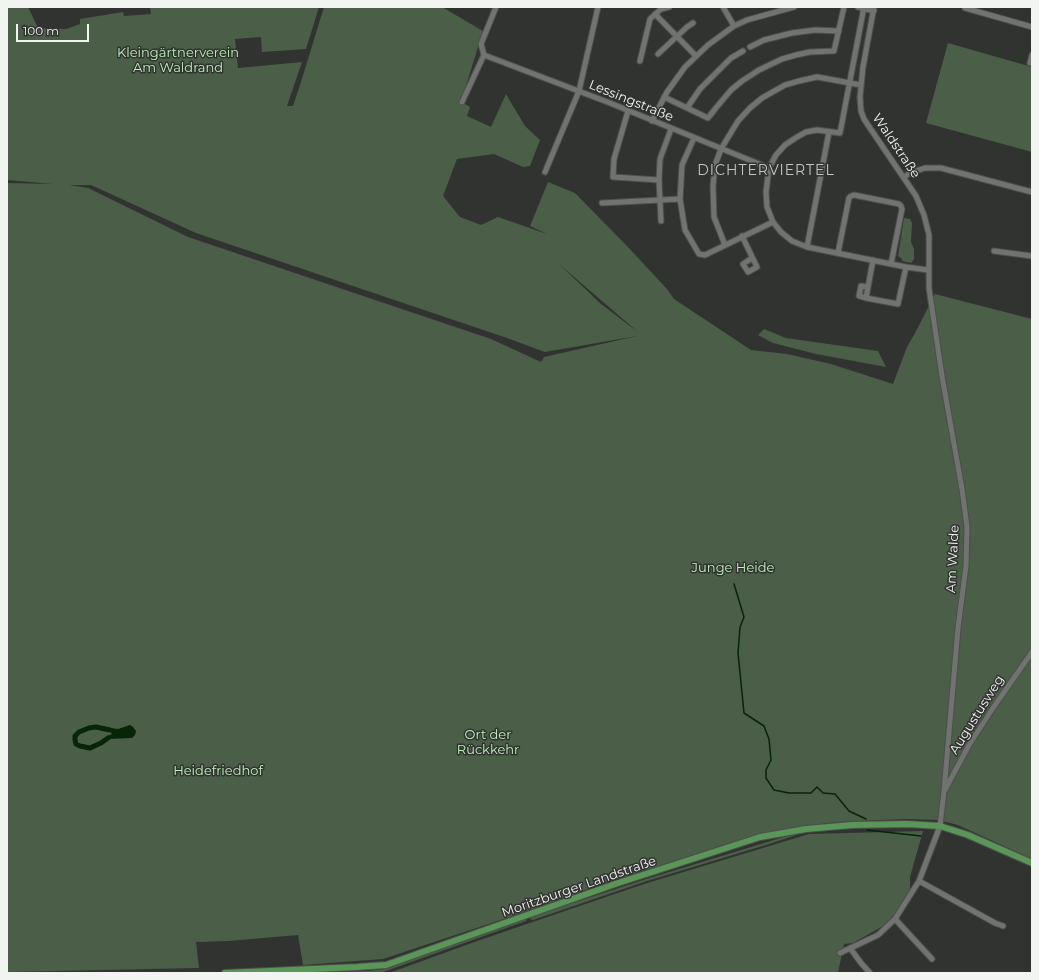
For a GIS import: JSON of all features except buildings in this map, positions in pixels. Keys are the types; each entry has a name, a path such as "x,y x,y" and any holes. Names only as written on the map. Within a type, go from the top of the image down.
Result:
{"main road":[{"name":"Moritzburger Landstraße","path":"225,973 386,965 614,884 760,837 806,828 907,824 940,826 968,835 1032,863"}],"street":[{"path":"462,102 484,55 481,44 496,7"},
{"path":"545,172 579,92 598,7"},
{"path":"640,61 650,19 661,10 669,7"},
{"path":"723,7 734,26"},
{"path":"652,121 664,97 685,67 708,45 734,26 759,16 794,7"},
{"path":"664,97 708,118 731,90 759,70 782,59 796,55 810,52 834,51 844,7"},
{"path":"874,9 862,7 840,133 817,130 806,132 785,145 776,155 769,168 766,192 767,207 773,222 781,232 792,241 807,247 928,270"},
{"path":"965,8 1032,28"},
{"name":"Waldstraße","path":"874,9 863,67 860,104 864,119 916,196 924,215 929,235 928,270 930,295"},
{"path":"655,14 696,56"},
{"path":"658,54 687,26 693,23"},
{"path":"750,47 764,40 792,32 839,30"},
{"path":"687,108 700,89 716,72 732,58 743,51"},
{"name":"Lessingstraße","path":"484,55 769,168"},
{"path":"1030,63 1032,55"},
{"path":"725,245 714,217 713,186 715,165 721,149 738,121 750,108 772,92 799,80 817,78 861,85"},
{"path":"628,111 614,159 613,177 659,180"},
{"path":"661,222 659,200 660,159 671,129"},
{"path":"807,247 829,132"},
{"path":"694,138 682,165 680,199 685,230 699,254 705,255 773,222"},
{"path":"904,177 910,173 925,168 941,168 1032,192"},
{"path":"838,253 850,196 854,195 899,204 902,209 891,264"},
{"path":"602,203 680,199"},
{"path":"742,236 752,258"},
{"path":"994,251 1032,256"},
{"path":"873,260 866,298 898,304 906,267"},
{"name":"Am Walde","path":"930,295 967,527 966,566 958,628 940,826"},
{"name":"Augustusweg","path":"944,791 969,745 1032,652"},
{"path":"840,953 878,935 895,920 920,881 940,826"},
{"path":"920,881 1003,926"},
{"path":"895,920 932,959"},
{"path":"850,948 870,973"}],"green space":[{"path":"7,7 28,7 38,28 66,29 80,24 80,19 123,12 124,16 151,14 150,7 319,7 306,49 262,52 261,37 235,39 238,68 302,62 287,106 293,106 324,7 442,7 483,31 461,102 470,107 467,116 491,127 506,94 525,126 540,140 530,166 523,167 494,154 457,159 443,196 460,217 481,225 498,217 547,234 530,226 548,182 575,193 626,245 667,289 674,299 751,350 787,354 831,364 893,384 907,347 935,294 1032,319 1032,859 958,825 938,820 907,819 838,822 805,826 722,847 610,881 540,907 383,959 303,965 298,935 229,941 196,942 199,968 7,972 7,183 53,184 7,180","holes":["69,185 91,185 196,233 545,352 637,336 544,357 541,362 491,339 188,237 88,188","559,264 638,332 601,304"]},
{"path":"948,43 1032,67 1032,152 926,123"},
{"path":"904,218 910,219 912,223 911,242 914,249 914,259 911,263 902,261 902,259 898,256"},
{"path":"764,329 786,338 878,351 886,367 816,354 773,343 758,335"},
{"path":"923,831 910,877 910,890 890,922 853,943 844,944 838,973 389,973 644,884 809,834"},
{"path":"800,832 799,834 769,844 644,882 533,920 530,919 530,917 643,880"},
{"path":"526,919 526,921 383,972 288,973 367,971 384,969"}],"shaded area":[{"path":"130,725 136,731 132,738 108,739 108,736 112,734 110,731 111,728 118,729"}],"waterway":[{"path":"734,584 744,617 740,627 738,653 744,713 764,726 769,739 771,760 766,770 766,778 774,790 789,793 811,793 817,787 823,793 835,794 849,811 866,819"},
{"path":"108,738 90,748 76,744 75,740 75,736 79,732 89,728 96,727 110,730"},
{"path":"867,830 921,836"}],"district":[{"name":"DICHTERVIERTEL","path":"766,171"}],"park label":[{"name":"Kleingärtnerverein Am Waldrand","path":"178,60"},
{"name":"Junge Heide","path":"733,568"},
{"name":"Ort der Rückkehr","path":"488,742"},
{"name":"Heidefriedhof","path":"218,771"}]}
